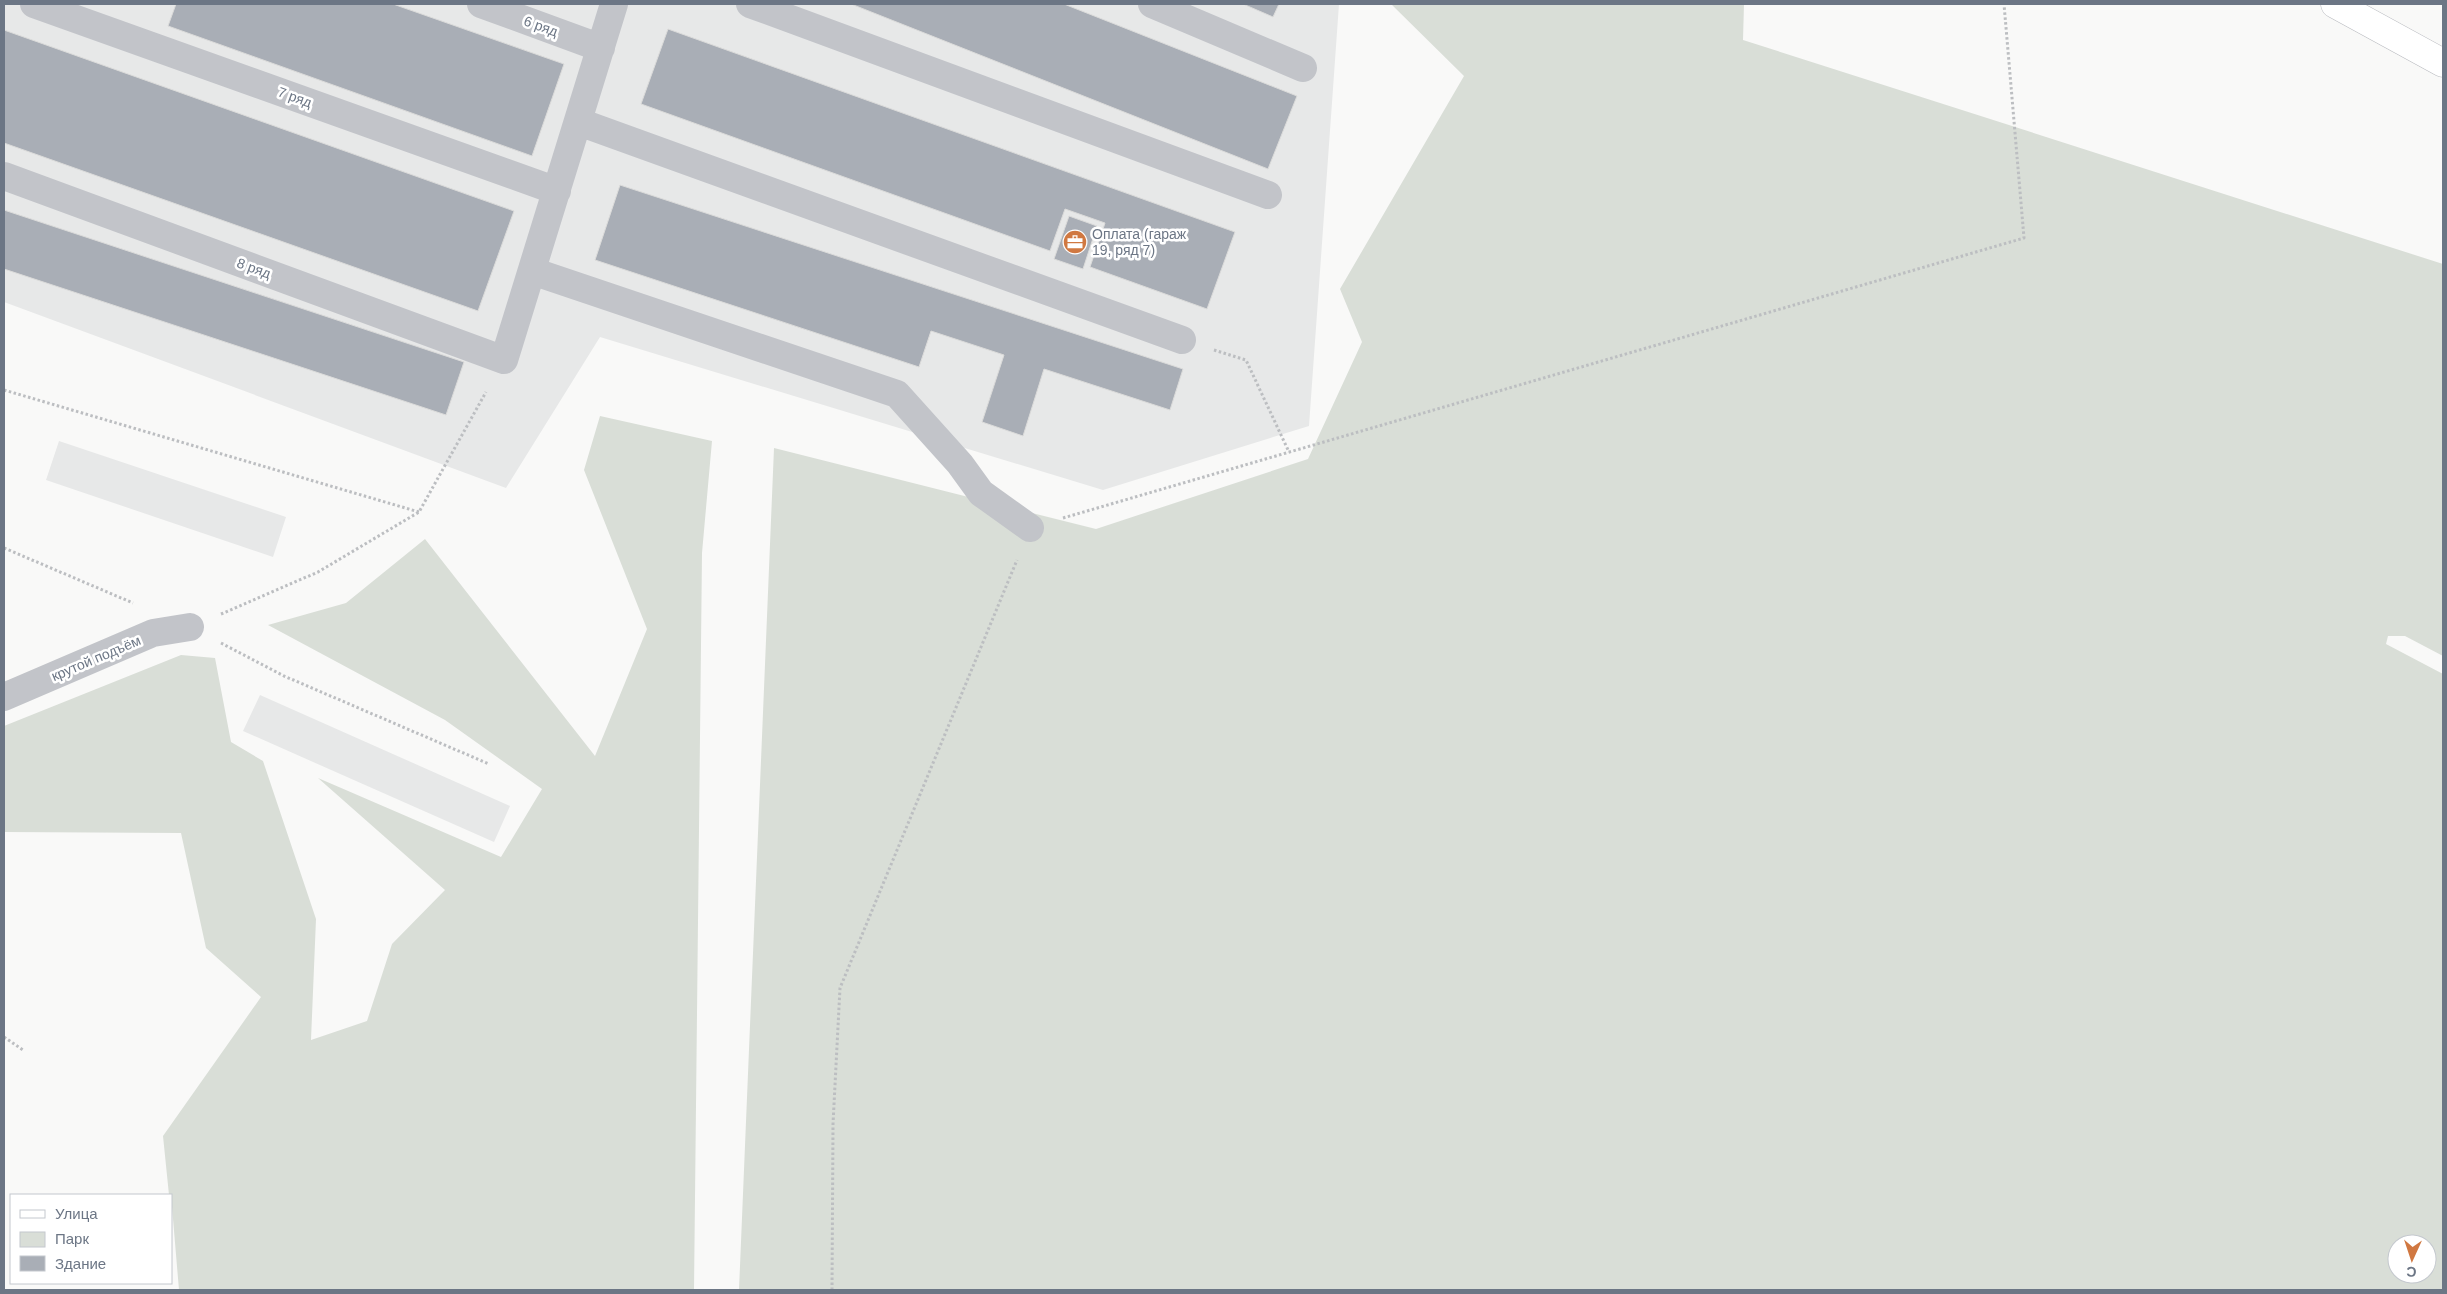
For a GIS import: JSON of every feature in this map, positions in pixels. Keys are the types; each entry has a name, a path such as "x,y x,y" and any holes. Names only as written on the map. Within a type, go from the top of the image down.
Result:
{"main road":[{"path":"2335,4 2443,63"}],"street":[{"name":"7 ряд","path":"34,4 557,191"},
{"name":"6 ряд","path":"481,4 601,48"},
{"path":"504,360 614,4"},
{"path":"750,4 1268,195"},
{"path":"1152,4 1303,68"},
{"path":"579,122 1182,340"},
{"name":"8 ряд","path":"4,176 504,360"},
{"path":"532,271 897,394 960,464 980,493 1030,528"},
{"name":"крутой подъём","path":"4,696 153,633 190,626"}],"path":[{"path":"832,1290 833,1124 840,988 1030,528 2024,238 2004,4"},
{"path":"1182,340 1246,360 1289,452"},
{"path":"190,626 318,572 418,512 504,360"},
{"path":"4,390 418,512"},
{"path":"4,548 137,604"},
{"path":"190,626 284,676 489,764"},
{"path":"4,1037 23,1050"}],"shaded area":[{"path":"4,4 1339,4 1309,426 1103,490 600,337 506,488 4,302"},
{"path":"59,441 286,517 273,557 46,480"},
{"path":"260,695 510,806 494,842 243,731"}],"green space":[{"path":"1391,4 1744,4 1743,40 2443,264 2443,656 2405,636 2388,636 2386,644 2443,674 2443,1290 739,1290 774,448 1096,529 1308,459 1362,342 1340,289 1464,76"},
{"path":"600,416 712,441 702,553 694,1290 179,1290 172,1194 169,1194 163,1136 261,997 206,948 181,833 4,832 4,726 181,655 215,658 231,742 263,761 316,919 311,1040 367,1021 392,944 445,890 318,778 501,857 542,789 445,720 268,625 346,603 425,539 595,756 647,629 584,470"}],"building":[{"path":"176,4 393,4 564,64 532,156 168,26"},
{"path":"851,4 1064,4 1297,96 1268,169"},
{"path":"1243,4 1279,4 1273,17"},
{"path":"668,29 1235,232 1207,309 1090,267 1105,223 1065,209 1050,251 641,104"},
{"path":"4,30 514,211 478,311 4,143"},
{"path":"620,185 1183,369 1170,410 1044,369 1023,436 982,422 1004,355 931,331 919,367 595,260"},
{"path":"4,210 464,362 446,415 4,269"},
{"name":"Оплата (гараж 19, ряд 7)","path":"1069,216 1097,226 1083,269 1054,259"}],"place":[{"name":"Оплата (гараж 19, ряд 7)","path":"1075,242"}]}
